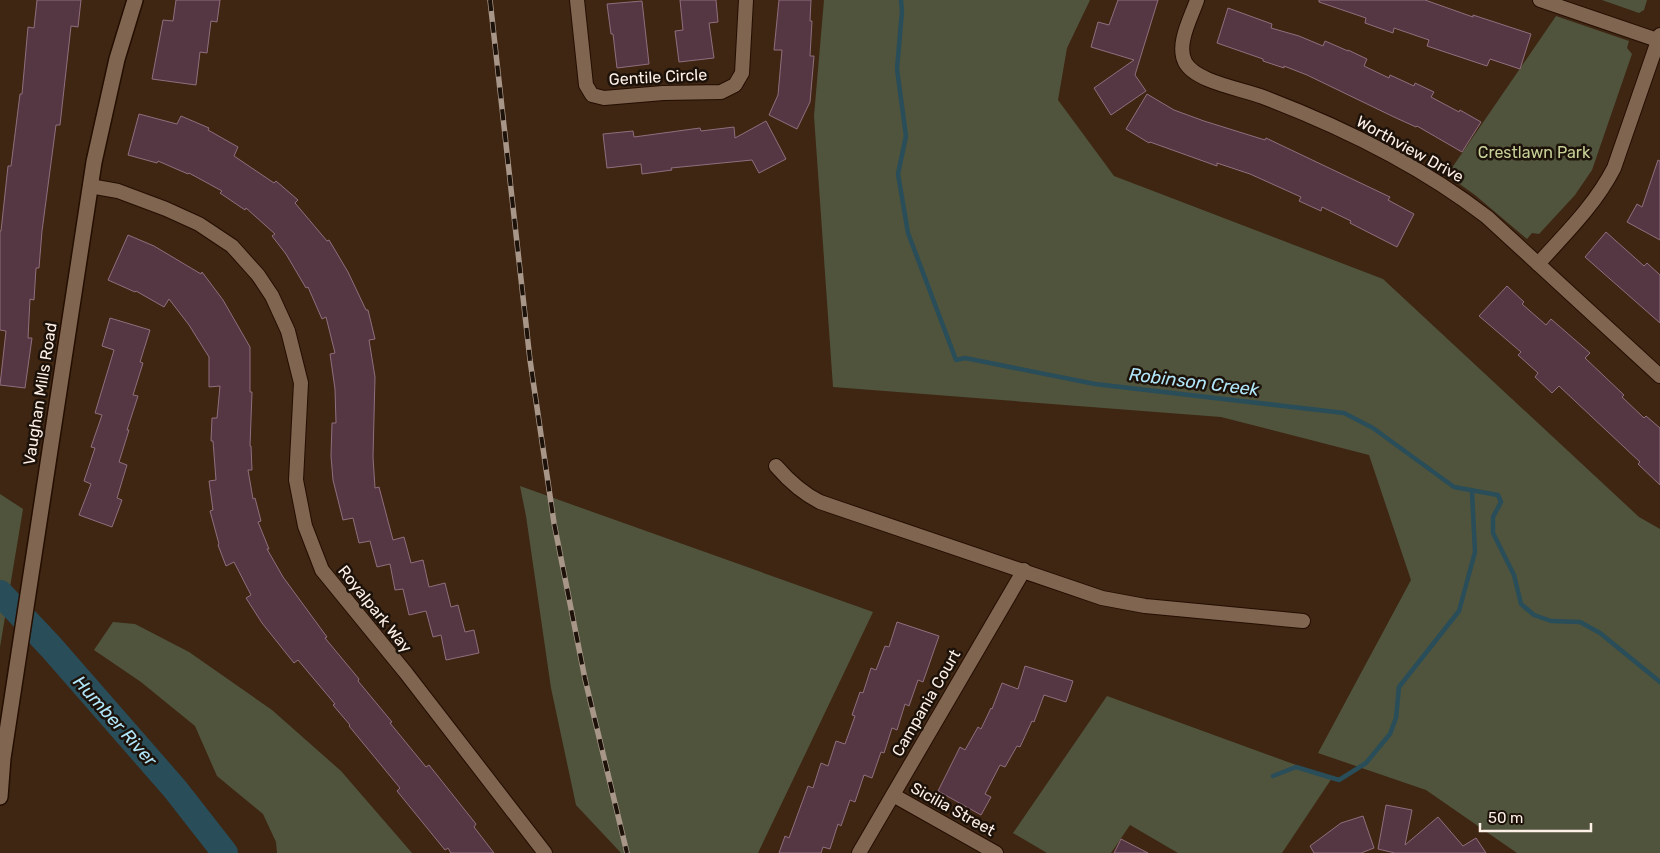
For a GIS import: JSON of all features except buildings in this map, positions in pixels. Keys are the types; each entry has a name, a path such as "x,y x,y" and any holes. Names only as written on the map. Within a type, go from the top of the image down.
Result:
{"street":[{"name":"Vaughan Mills Road","path":"0,797 3,758 94,162 117,59 135,0"},
{"name":"Gentile Circle","path":"577,0 586,84 592,95 604,98 663,93 721,92 735,85 742,73 746,0"},
{"name":"Worthview Drive","path":"1197,0 1182,49 1186,63 1198,74 1263,97 1311,117 1394,156 1459,195 1487,217 1660,376"},
{"path":"1538,264 1581,218 1604,187 1614,168 1659,39 1540,0"},
{"name":"Royalpark Way","path":"90,186 118,191 166,209 198,224 232,246 258,275 272,296 288,331 300,383 296,480 304,526 322,570 406,674 545,853"},
{"path":"776,466 804,494 820,502 1102,598 1146,606 1303,622"},
{"name":"Campania Court","path":"859,853 1024,570"},
{"name":"Sicilia Street","path":"893,795 996,853"}],"green space":[{"path":"824,0 1090,0 1067,48 1058,100 1114,176 1383,279 1639,517 1660,529 1660,853 1517,853 1426,790 1318,753 1411,580 1369,455 1221,417 833,387 814,116"},
{"path":"1602,0 1647,0 1644,10 1639,13"},
{"name":"Crestlawn Park","path":"1556,16 1629,41 1627,48 1632,54 1592,170 1575,195 1539,234 1532,233 1527,239 1475,195 1447,175"},
{"path":"520,486 873,612 758,853 621,853 576,805 551,688"},
{"path":"0,494 23,509 0,647"},
{"path":"113,622 135,624 189,652 272,710 341,771 412,853 277,853 276,842 263,814 217,776 195,726 141,682 94,650"},
{"path":"1107,696 1332,778 1282,853 1178,853 1130,825 1111,853 1047,853 1013,833"}],"waterway":[{"name":"Robinson Creek","path":"901,0 902,11 897,69 906,136 898,174 908,233 956,360 965,358 1095,384 1344,413 1373,428 1454,487 1498,495 1501,502 1493,517 1493,533 1514,575 1521,604 1534,615 1551,621 1580,622 1600,633 1660,682"},
{"path":"1273,776 1296,767 1339,780 1366,763 1390,734 1396,718 1399,687 1459,611 1475,552 1472,492"},
{"name":"Humber River","path":"0,593 51,647 175,789 225,853"}],"railway":[{"path":"490,0 530,360 554,523 585,679 627,853"}]}
